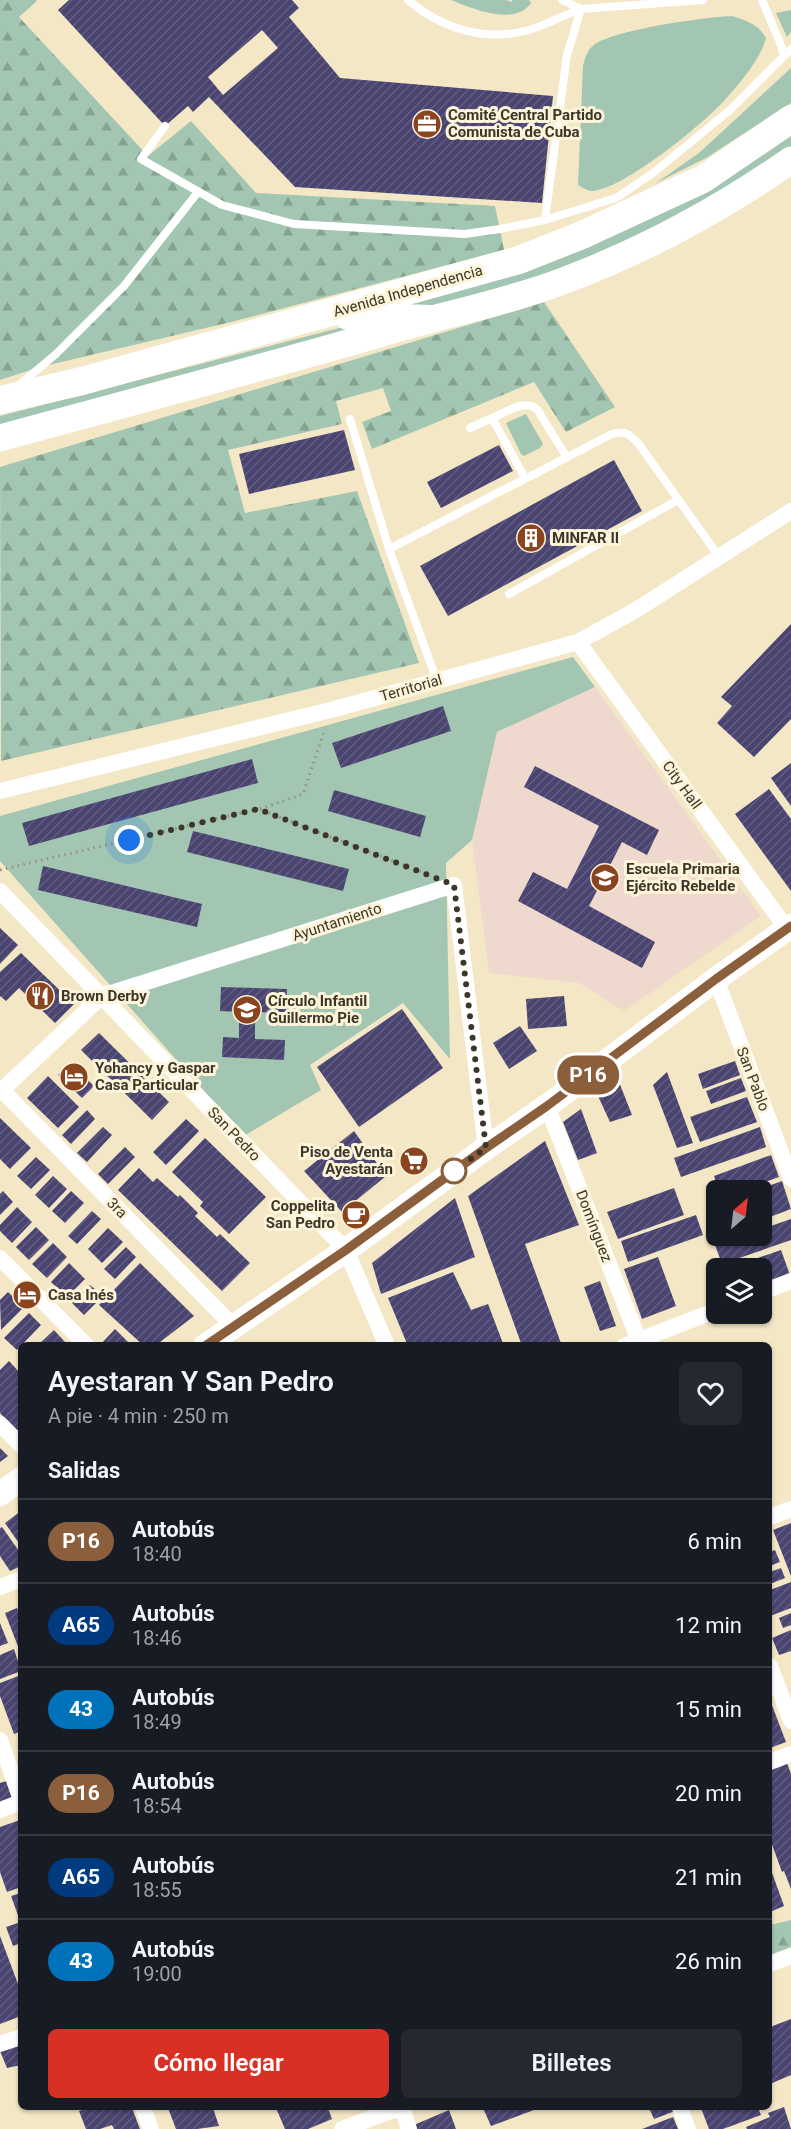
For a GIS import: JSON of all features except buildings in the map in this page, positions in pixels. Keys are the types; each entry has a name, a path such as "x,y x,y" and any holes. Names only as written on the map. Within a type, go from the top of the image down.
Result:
{"highway":[{"name":"Avenida Independencia","path":"2,400 82,381 519,260 552,248 703,178 791,119"},
{"path":"322,315 430,319"}],"main road":[{"path":"0,438 291,360 541,288 632,251 715,209 791,160"},
{"path":"211,1342 346,1250 547,1106 789,927"},
{"path":"0,1494 18,1481"}],"street":[{"name":"Territorial","path":"0,791 331,710 578,642 636,610 791,512"},
{"name":"City Hall","path":"578,642 789,927"},
{"name":"Ayuntamiento","path":"1,1091 102,996 454,885"},
{"path":"454,885 486,1148"},
{"name":"San Pedro","path":"0,891 346,1250 385,1342"},
{"name":"San Pablo","path":"716,979 791,1179"},
{"name":"3ra","path":"1,1091 233,1326"},
{"name":"Domínguez","path":"547,1106 633,1342"},
{"path":"0,1258 83,1342"},
{"path":"772,1288 791,1281"},
{"path":"639,1342 706,1315"},
{"path":"0,1424 18,1442"},
{"path":"772,1516 791,1509"},
{"path":"0,1587 18,1580"},
{"path":"772,1671 791,1721"},
{"path":"0,1740 18,1792"},
{"path":"772,1761 791,1754"},
{"path":"0,1810 18,1802"},
{"path":"772,1963 791,1956"},
{"path":"0,2044 18,2038"},
{"path":"144,2110 151,2129"},
{"path":"342,2129 394,2110"},
{"path":"401,2110 409,2129"},
{"path":"681,2110 688,2129"}],"lane":[{"path":"408,0 453,27 483,35 531,29 581,9 703,0"},
{"path":"562,0 581,9"},
{"path":"762,0 784,56"},
{"path":"545,220 567,55 581,9"},
{"path":"165,126 141,159 222,205 294,224 465,234 545,220 616,198 653,173 730,110 791,49"},
{"path":"2,400 56,354 124,286 198,192"},
{"path":"470,428 523,404 532,406 537,409 566,456"},
{"path":"492,418 525,478"},
{"path":"351,419 389,549 437,681"},
{"path":"389,549 566,456 621,431 629,434 720,558"},
{"path":"509,594 678,500"}],"path":[{"path":"0,870 258,809 303,794 331,710"},
{"path":"258,809 454,885"}],"shaded area":[{"name":"Escuela Primaria Ejército Rebelde","path":"595,687 761,916 624,1011 579,983 489,973 472,840 497,732"}],"green space":[{"path":"0,0 37,1 19,17 148,156 191,121 256,193 495,206 504,250 231,322 40,367 0,380"},
{"path":"451,0 507,0 511,2 529,0 531,3 524,10 515,14 504,15 481,11"},
{"path":"791,10 791,32 787,37 776,13"},
{"path":"732,16 752,24 766,38 754,64 723,102 680,140 640,170 603,189 590,191 578,185 583,66 592,47 604,39 639,29"},
{"path":"791,68 791,103 706,158 656,183 699,153"},
{"path":"791,133 791,147 734,184 621,245 526,283 421,312 381,312"},
{"path":"544,302 615,407 566,432 534,382 372,449 362,422 391,411 383,388 336,401 342,424 228,450 245,513 357,491 419,663 1,761 0,467"},
{"path":"347,326 372,328 0,428 0,416"},
{"path":"526,414 543,444 524,456 506,423"},
{"path":"573,657 595,687 497,732 472,840 446,863 450,1059 403,1003 310,1065 321,1090 244,1136 0,861 0,816"},
{"path":"791,1920 791,1947 772,1954 772,1925"}],"bus line":[{"name":"P16","path":"211,1342 346,1250 547,1106 716,979 791,926"}],"place":[{"name":"Comité Central Partido Comunista de Cuba","path":"427,124"},
{"name":"MINFAR II","path":"531,538"},
{"name":"Escuela Primaria Ejército Rebelde","path":"605,878"},
{"name":"Brown Derby","path":"40,996"},
{"name":"Círculo Infantil Guillermo Pie","path":"247,1010"},
{"name":"Yohancy y Gaspar Casa Particular","path":"74,1077"},
{"name":"Piso de Venta Ayestarán","path":"414,1161"},
{"name":"Coppelita San Pedro","path":"356,1215"},
{"name":"Casa Inés","path":"27,1295"}],"route":[{"path":"129,840 258,809 454,885 486,1148 454,1171"}]}
